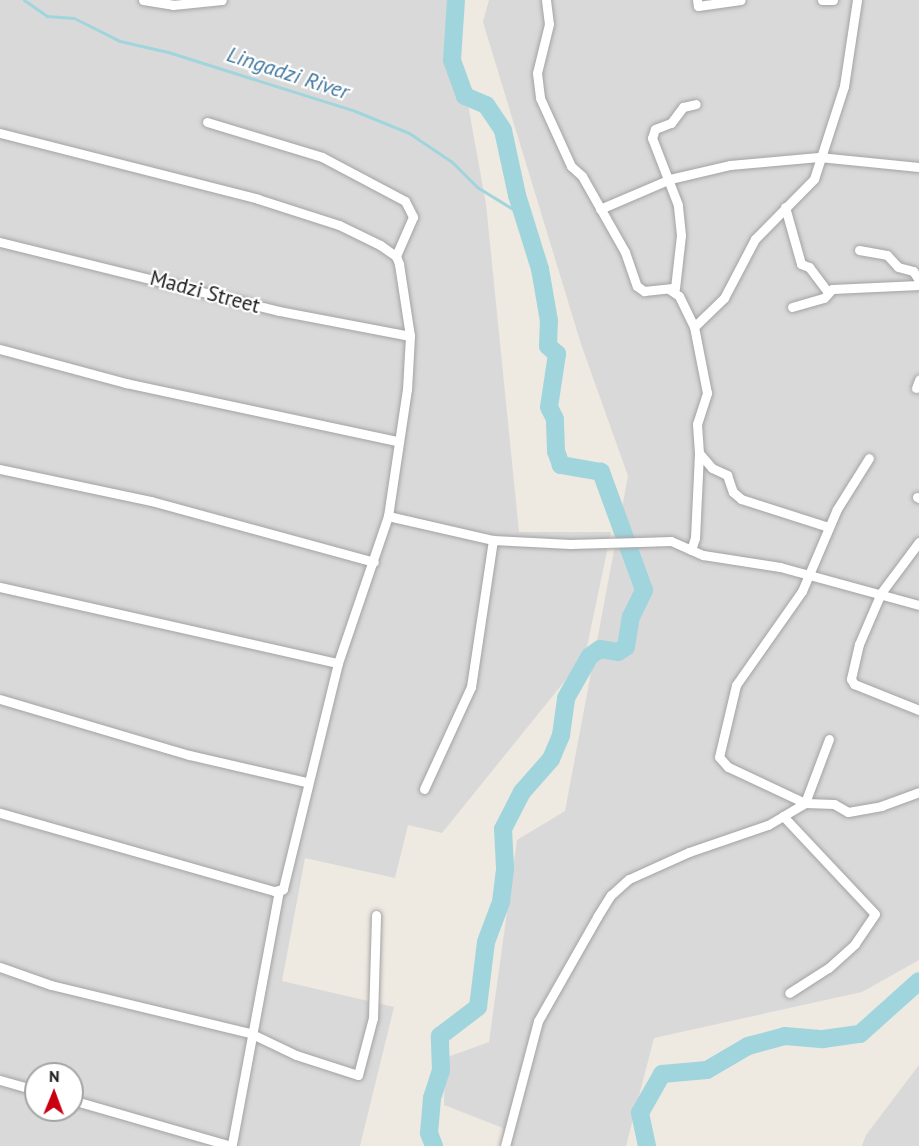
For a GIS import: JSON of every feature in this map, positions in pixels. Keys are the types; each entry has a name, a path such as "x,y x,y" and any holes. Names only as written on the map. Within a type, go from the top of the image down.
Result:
{"street":[{"path":"143,0 173,5 222,0"},
{"path":"546,0 549,24 537,73 540,98 572,166 582,176 625,252 637,286 644,291 669,290 678,296 694,327 707,381 704,411 697,424 699,453 695,538 691,550"},
{"path":"697,0 698,6 741,0"},
{"path":"822,0 833,0"},
{"path":"694,327 716,310 750,246 785,207 812,182 844,86 857,0"},
{"path":"669,290 678,282 681,235 670,179 652,138 656,129 671,123 683,107 696,104"},
{"path":"84,1103 232,1145 250,1033 268,966 279,891 289,872 306,782 338,663 388,516 397,441 406,396 410,336 396,256 412,216 405,201 322,158 207,122"},
{"path":"0,133 314,216 396,256"},
{"path":"600,209 670,179 730,165 819,157 919,166"},
{"path":"785,207 801,264 809,267 828,292"},
{"name":"Madzi Street","path":"0,242 279,311 410,336"},
{"path":"859,250 886,255 898,267 914,271 919,280"},
{"path":"792,307 824,298 828,292 852,286 906,289 919,285"},
{"path":"0,349 126,383 397,441"},
{"path":"699,453 712,468 727,475 733,492 741,499 828,527"},
{"path":"869,458 828,527 811,574 736,686 719,756 728,767 805,803 834,804 848,812 881,806 919,792"},
{"path":"0,468 151,501 374,562"},
{"path":"388,516 493,540 570,544 636,543 657,539 691,550 811,574 919,605"},
{"path":"424,789 471,687 493,540"},
{"path":"919,542 881,593 859,644 851,679 854,684 919,710"},
{"path":"0,587 338,663"},
{"path":"0,699 189,755 306,782"},
{"path":"505,1146 538,1021 611,895 640,871 783,816 805,803 829,739"},
{"path":"0,813 279,891"},
{"path":"783,816 875,914 855,944 828,968 789,993"},
{"path":"0,967 51,985 250,1033 296,1055 355,1075 360,1073 373,1018 376,915"},
{"path":"0,1080 24,1087"}],"shaded area":[{"path":"0,0 449,0 486,204 519,532 611,532 585,656 442,833 408,825 395,878 305,858 282,981 394,1007 360,1146 0,1146"},
{"path":"489,0 919,0 919,960 862,992 654,1038 626,1146 502,1146 503,1128 444,1105 445,1058 489,1042 517,840 565,811 628,476 581,344 483,22"},
{"path":"919,1065 919,1146 862,1146 866,1135"}],"waterway":[{"name":"Lingadzi River","path":"24,0 47,16 74,18 120,41 168,52 355,111 409,133 452,162 477,187 524,216"},
{"path":"434,1146 429,1133 432,1098 441,1071 440,1036 478,1007 486,942 501,902 505,867 503,829 522,792 551,759 561,735 566,698 590,656 600,649 618,652 626,647 631,617 644,590 601,472 561,465 556,451 555,419 549,407 557,354 548,346 549,321 540,269 517,195 503,130 486,105 465,96 452,60 456,0"},
{"path":"647,1146 640,1113 662,1074 707,1070 748,1046 785,1036 823,1039 860,1034 919,981"}]}
